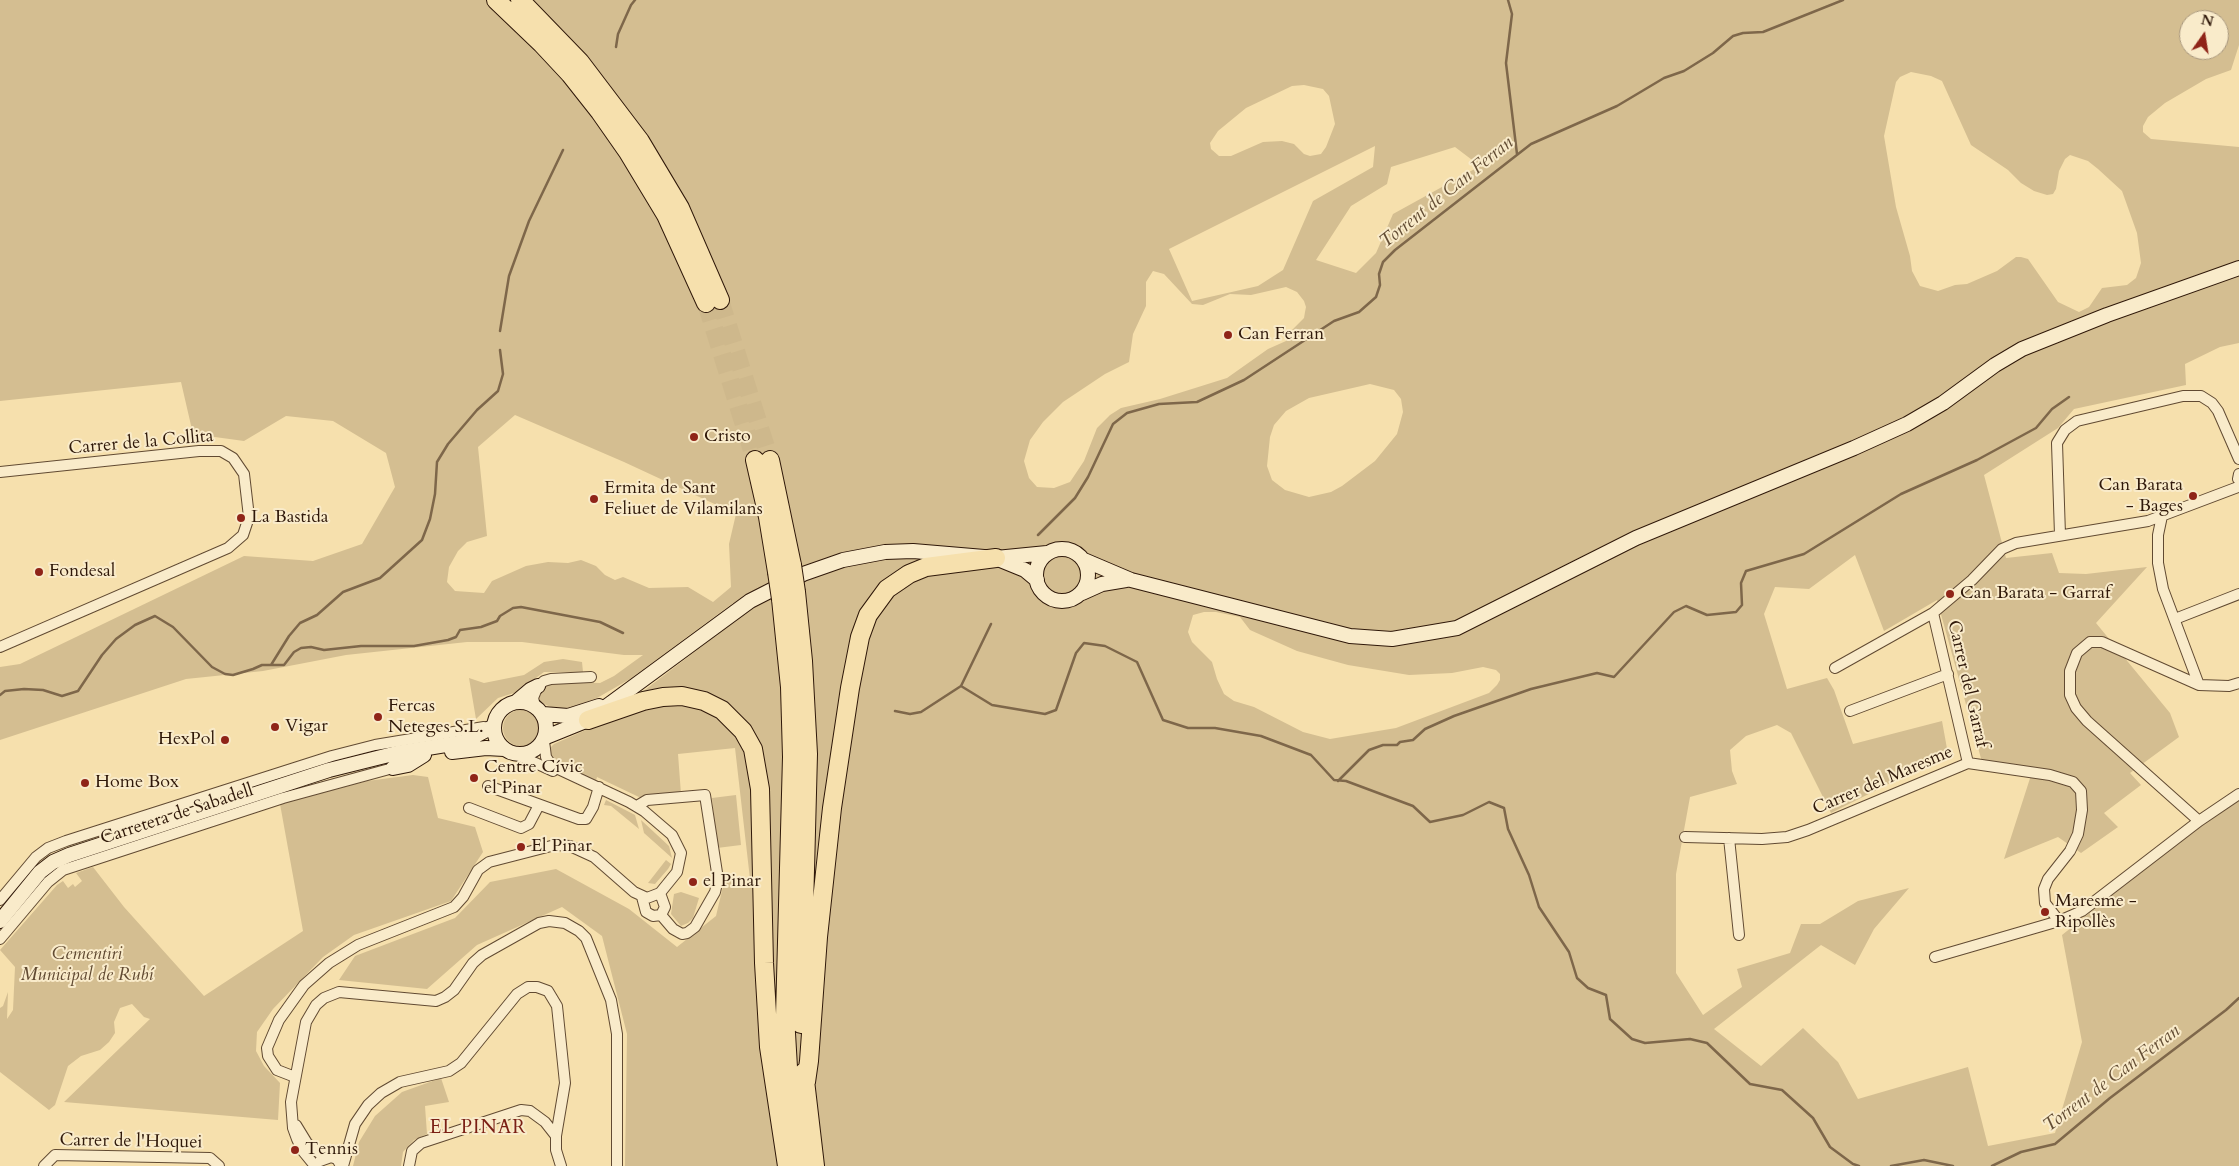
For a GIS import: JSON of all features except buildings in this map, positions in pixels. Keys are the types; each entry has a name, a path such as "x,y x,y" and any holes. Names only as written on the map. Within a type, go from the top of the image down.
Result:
{"highway":[{"path":"496,0 570,74 611,128 666,215 713,301 680,208 635,135 580,62 520,0"},
{"path":"763,460 768,517 785,568 807,730 808,796 801,993 802,1060 815,1166"},
{"path":"806,1082 818,937 832,808 850,688 860,637 868,616 887,589 908,574 926,567 996,558"},
{"path":"789,596 792,757 785,1016 790,1102 798,1166"},
{"path":"588,720 654,698 670,696 688,697 704,701 722,710 743,731 753,750 758,766 760,789 763,924 768,1025 775,1097 787,1166"}],"main road":[{"path":"1084,560 1131,580 1364,638 1392,639 1415,637 1457,628 1636,538 1845,452 1907,424 1943,403 1995,365 2022,349 2239,268"},
{"path":"381,758 486,748 504,749 518,755 533,752 545,739 588,720 766,591 803,574 843,560 885,552 913,551 996,558 1069,549 1078,553 1084,560 1089,575 1088,583 1082,593"},
{"path":"1036,580 1038,564 1047,553"},
{"path":"996,558 1025,570 1036,580 1044,594 1056,600 1068,600 1102,584 1131,580"},
{"path":"0,922 34,878 60,858 316,774 397,753 464,742 495,723 502,710 518,702 530,690 538,686"},
{"path":"518,702 539,710 568,716 614,700"},
{"path":"539,710 547,727 545,739"},
{"path":"495,723 496,739 504,749"},
{"path":"393,768 408,765 424,755"}],"street":[{"path":"2060,535 2057,443 2065,430 2077,421 2183,396 2201,396 2212,403 2218,411 2239,459"},
{"name":"Carrer de la Collita","path":"0,472 199,451 221,451 233,458 244,474 248,517 243,535 228,548 0,647"},
{"path":"1835,668 1934,613 1972,580 2002,549 2016,543 2148,521 2239,481"},
{"path":"2162,516 2158,535 2158,563 2163,589 2199,685"},
{"path":"2175,619 2239,594"},
{"name":"Carrer del Garraf","path":"1934,613 1968,763"},
{"path":"2199,821 2087,721 2076,708 2070,695 2070,671 2077,652 2090,642 2102,642 2199,685 2229,686 2239,683"},
{"path":"1850,711 1948,674"},
{"path":"539,710 533,698 538,686 551,679 592,677"},
{"name":"Carretera de Sabadell","path":"0,900 36,857 48,848 66,841 332,756 375,745 483,728 495,723"},
{"path":"545,739 548,762 570,775"},
{"path":"518,755 531,762 599,787 637,806 672,835 680,848 679,868 660,893 652,897 642,897"},
{"name":"Carrer del Maresme","path":"1685,837 1762,839 1794,834 1968,763 2050,775 2073,782 2081,790 2082,810 2078,834 2070,852 2048,879 2044,889 2045,903 2059,921"},
{"name":"Carretera de Sabadell","path":"0,939 48,882 63,870 283,798 393,768"},
{"path":"488,786 579,819 586,819 593,807 599,787"},
{"path":"1935,958 2059,921 2082,911 2199,821 2239,794"},
{"path":"637,806 647,800 705,795 718,879 714,892 695,927 687,933 682,934 673,929 661,915"},
{"path":"468,808 521,828 529,824 539,805"},
{"path":"1729,838 1739,935"},
{"path":"294,1077 277,1070 268,1056 267,1048 279,1020 304,985 329,963 358,945 454,907 463,897 478,870 489,862 555,845 570,846 594,857 642,897 646,912 653,916 661,915"},
{"path":"660,893 665,907 661,915"},
{"path":"352,1134 316,1166 302,1150 293,1128 291,1102 294,1077 306,1022 316,1005 324,998 339,992 436,1001 454,990 473,963 496,946 539,924 549,921 566,923 579,930 586,938 612,1000 617,1034 617,1166"},
{"path":"342,1166 355,1124 368,1105 381,1093 400,1082 449,1071 462,1063 517,994 528,987 537,987 548,991 557,1006 565,1083 556,1136 556,1150 561,1166"},
{"path":"409,1166 412,1151 421,1142 521,1110 530,1111 545,1122 556,1136"},
{"path":"292,1120 307,1143 328,1157 337,1159 342,1166"},
{"name":"Carrer de l'Hoquei","path":"44,1166 55,1155 210,1158 219,1166"}],"green space":[{"path":"0,0 2239,0 2239,45 2231,70 2206,79 2165,103 2148,117 2143,126 2143,132 2151,139 2239,147 2239,343 2220,347 2185,364 2186,385 2074,409 2058,428 1984,475 2006,558 2052,553 2059,573 2086,574 2147,567 2096,623 2170,713 2179,737 2130,773 2141,785 2104,813 2118,827 2081,853 2058,837 2004,859 2033,769 1982,762 1937,600 1884,631 1855,555 1809,589 1775,587 1764,614 1787,689 1827,678 1834,690 1853,744 1942,721 1948,754 1831,813 1791,733 1777,725 1746,736 1730,750 1732,771 1737,784 1690,797 1676,874 1676,973 1703,1015 1742,987 1737,969 1790,953 1801,924 1820,924 1858,901 1909,888 1874,929 1855,965 1821,945 1714,1029 1761,1066 1803,1028 1838,1062 1858,1099 1968,1067 1988,1146 2055,1133 2082,1042 2062,935 2215,813 2239,797 2239,1166 625,1166 627,1034 602,936 562,907 477,945 427,989 339,980 355,956 455,918 490,882 556,869 629,909 677,947 716,916 725,878 750,879 735,748 678,754 681,794 641,798 597,777 596,781 552,763 549,749 554,744 640,706 696,704 723,718 761,762 719,704 633,699 735,621 733,603 630,679 597,698 567,709 557,709 546,705 540,701 538,696 540,692 547,685 561,682 600,683 614,676 643,655 624,655 522,642 467,642 346,655 263,671 186,679 0,740 0,667 20,664 244,556 313,561 362,544 395,487 386,453 333,421 286,416 244,441 193,434 181,382 0,401","holes":["1911,72 1931,76 1942,81 1971,145 2008,170 2021,183 2034,191 2047,195 2053,194 2056,189 2059,171 2065,159 2070,155 2088,161 2098,169 2122,191 2137,233 2141,263 2136,278 2127,285 2102,288 2089,307 2079,312 2058,302 2028,259 2021,257 2016,257 1997,271 1967,284 1955,285 1938,291 1920,286 1912,271 1910,256 1896,207 1884,136 1896,82 1900,77","1304,85 1323,89 1329,96 1335,124 1326,147 1321,154 1310,156 1304,154 1294,144 1282,141 1263,142 1231,156 1219,156 1211,149 1210,143 1218,131 1246,108 1292,86","1375,146 1373,167 1313,201 1283,270 1258,286 1192,301 1169,249","1455,147 1480,166 1393,214 1376,253 1356,273 1316,260 1351,206 1387,184 1391,167","1153,271 1164,274 1192,304 1203,305 1230,294 1251,295 1286,287 1297,292 1304,301 1306,307 1304,318 1290,332 1286,341 1268,349 1227,378 1160,399 1121,408 1110,415 1097,428 1084,461 1070,482 1054,488 1037,487 1029,478 1024,461 1030,440 1043,422 1063,402 1105,374 1129,362 1133,334 1146,306 1146,282","1370,384 1394,390 1401,399 1403,412 1397,434 1375,461 1342,486 1331,492 1309,497 1285,490 1272,480 1267,466 1270,437 1274,425 1286,411 1309,398","515,415 624,462 736,514 729,544 731,587 713,602 688,587 649,588 623,577 615,580 605,575 596,566 581,560 568,563 548,562 526,566 492,581 484,593 455,591 447,582 449,567 458,551 467,542 487,536 478,447","1204,612 1216,612 1240,617 1250,630 1297,651 1348,665 1409,675 1452,673 1483,667 1496,670 1500,674 1500,680 1489,693 1396,728 1330,739 1303,732 1254,707 1234,701 1224,694 1212,662 1192,642 1188,632 1193,615"]},
{"path":"563,659 582,662 583,672 544,672 517,692 498,698 476,719 469,678 484,683 524,675 544,662"},
{"path":"521,710 528,711 534,715 538,721 538,735 534,741 528,745 521,746 514,745 508,741 504,735 503,728 504,721 508,715 514,711"},
{"name":"Cementiri Municipal de Rubí","path":"413,775 428,777 438,818 475,827 483,852 451,901 354,935 323,957 273,1009 257,1032 256,1051 264,1066 280,1083 278,1120 64,1102 150,1019 144,1017 132,1004 120,1008 114,1022 115,1033 109,1042 100,1050 81,1056 68,1066 55,1105 49,1110 0,1072 0,1008 3,1006 8,992 7,1019 13,1010 15,967 0,950 57,885 63,881 68,888 73,884 75,887 82,881 76,873 93,867 124,907 204,996 303,931 280,804 367,781"},
{"path":"736,795 741,845 717,848 712,798"},
{"path":"606,800 635,815 639,829 611,806 604,805"},
{"path":"641,820 669,846 672,858 644,833"},
{"path":"666,860 671,864 668,869 655,884 648,883"},
{"path":"681,892 699,898 693,918 681,926 671,914 674,894"},
{"path":"441,1078 449,1102 425,1106 427,1134 414,1140 403,1152 401,1166 353,1166 359,1142 375,1116 402,1092"}],"waterway":[{"name":"Torrent de Can Ferran","path":"616,47 618,34 635,0"},
{"path":"1508,0 1512,14 1506,63 1517,154"},
{"name":"Torrent de Can Ferran","path":"1038,535 1075,498 1088,477 1113,424 1127,413 1159,404 1197,402 1244,380 1334,321 1359,312 1376,297 1380,285 1379,274 1383,262 1395,250 1531,144 1617,106 1664,78 1684,71 1713,53 1733,36 1743,33 1763,32 1843,0"},
{"name":"Torrent de Can Ferran","path":"500,331 509,276 529,221 563,150"},
{"name":"Torrent de Can Ferran","path":"271,665 289,636 300,623 317,615 343,592 380,578 422,540 430,519 435,494 437,462 448,444 477,410 498,391 503,374 500,350"},
{"path":"1338,781 1369,750 1383,745 1397,745 1400,742 1413,740 1425,729 1454,716 1531,689 1597,673 1614,677 1674,612 1686,606 1707,615 1736,612 1742,605 1741,583 1746,571 1804,554 1901,494 1977,460 2036,428 2052,409 2069,397"},
{"name":"Torrent de Can Ferran","path":"0,695 5,691 24,689 43,690 62,696 78,691 102,655 116,639 135,625 155,616 173,627 212,667 225,674 233,675 262,665 284,665 294,652 301,648 311,647 324,650 361,646 414,646 448,640 456,637 460,630 481,627 497,621 500,616 513,608 521,607 600,622 623,633"},
{"path":"961,686 991,624"},
{"name":"Torrent de Can Ferran","path":"895,711 910,714 921,712 961,686 992,705 1045,714 1056,710 1076,653 1084,643 1105,646 1137,662 1163,720 1188,728 1215,728 1261,736 1311,755 1334,780 1346,781 1413,806 1430,822 1463,815 1489,802 1504,808 1508,829 1529,875 1539,907 1569,952 1577,978 1588,988 1606,995 1610,1019 1632,1039 1645,1043 1690,1039 1707,1043 1750,1084 1782,1090 1813,1118 1830,1147 1853,1164 1859,1166"},
{"name":"Torrent de Can Ferran","path":"1992,1166 2021,1152 2055,1144 2110,1098 2226,1010 2239,998"},
{"name":"Torrent de Can Ferran","path":"1891,1166 1924,1160 1953,1166"}],"tunnel":[{"path":"720,300 770,460"},
{"path":"706,303 755,460"}],"place":[{"name":"Can Ferran","path":"1228,335"},
{"name":"Cristo","path":"694,437"},
{"name":"Can Barata - Bages","path":"2193,496"},
{"name":"Ermita de Sant Feliuet de Vilamilans","path":"594,499"},
{"name":"La Bastida","path":"241,518"},
{"name":"Fondesal","path":"39,572"},
{"name":"Can Barata - Garraf","path":"1950,594"},
{"name":"Fercas Neteges S.L.","path":"378,717"},
{"name":"Vigar","path":"275,727"},
{"name":"HexPol","path":"225,740"},
{"name":"Centre Cívic el Pinar","path":"474,778"},
{"name":"Home Box","path":"85,783"},
{"name":"El Pinar","path":"521,847"},
{"name":"el Pinar","path":"693,882"},
{"name":"Maresme - Ripollès","path":"2045,912"},
{"name":"Tennis","path":"295,1150"}],"district":[{"name":"EL PINAR","path":"478,1129"}]}
